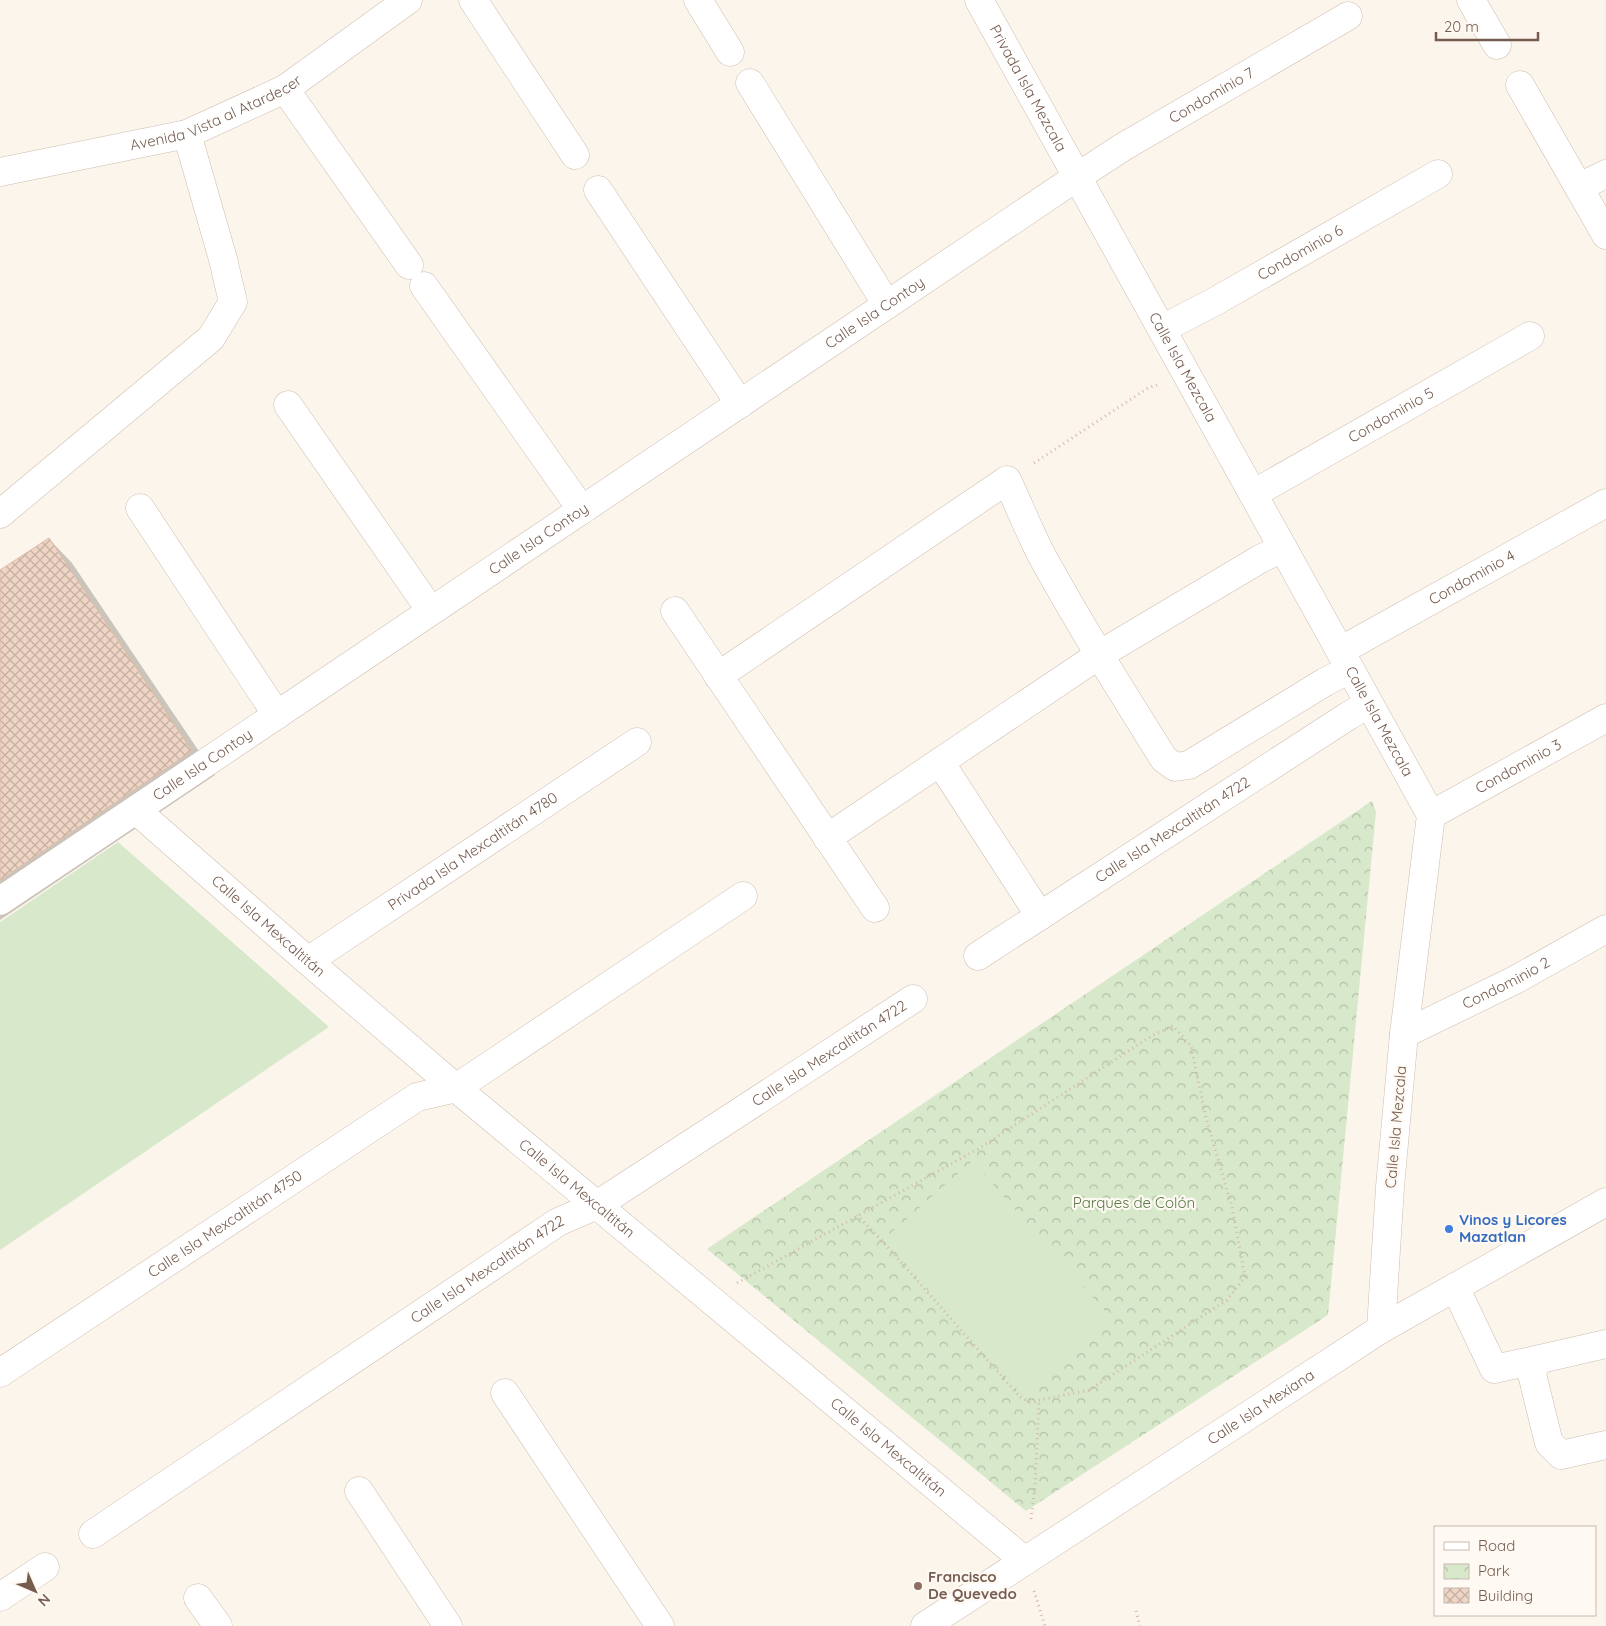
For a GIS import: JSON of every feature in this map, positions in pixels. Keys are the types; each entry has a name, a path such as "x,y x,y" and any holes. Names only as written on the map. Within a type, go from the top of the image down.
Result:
{"street":[{"name":"Avenida Vista al Atardecer","path":"0,172 187,134 285,88 408,0"},
{"path":"472,0 575,155"},
{"path":"698,0 730,52"},
{"name":"Privada Isla Mezcala","path":"980,0 1077,177"},
{"path":"1471,0 1497,45"},
{"name":"Condominio 7","path":"1077,177 1123,147 1348,16"},
{"path":"750,84 887,305"},
{"path":"1520,85 1606,235"},
{"path":"285,88 582,510"},
{"path":"0,514 211,338 234,302 187,134"},
{"name":"Condominio 6","path":"1162,329 1214,302 1438,174"},
{"path":"1579,187 1606,174"},
{"name":"Calle Isla Contoy","path":"0,901 1077,177"},
{"name":"Calle Isla Mezcala","path":"1077,177 1431,815 1404,1034 1390,1187 1381,1329"},
{"path":"598,190 740,404"},
{"name":"Condominio 5","path":"1253,494 1530,336"},
{"path":"288,405 432,611"},
{"path":"718,676 1007,480"},
{"name":"Condominio 4","path":"1007,480 1042,556 1099,655 1164,759 1175,767 1189,765 1325,682 1345,660 1606,504"},
{"path":"140,508 277,715"},
{"path":"827,838 1099,655 1260,559 1283,548"},
{"path":"675,612 875,908"},
{"name":"Calle Isla Mexcaltitán 4722","path":"978,956 1369,704"},
{"name":"Condominio 3","path":"1431,815 1606,718"},
{"name":"Privada Isla Mexcaltitán 4780","path":"308,962 637,742"},
{"path":"940,762 1040,916"},
{"name":"Calle Isla Mexcaltitán","path":"136,810 308,962 456,1088 1025,1561"},
{"path":"456,1088 743,896"},
{"name":"Condominio 2","path":"1404,1034 1515,980 1606,929"},
{"name":"Calle Isla Mexcaltitán 4722","path":"93,1534 558,1222 597,1205 913,999"},
{"name":"Calle Isla Mexcaltitán 4750","path":"0,1373 417,1097 456,1088"},
{"name":"Calle Isla Mexiana","path":"925,1626 1381,1329 1606,1202"},
{"path":"1455,1287 1494,1369 1606,1344"},
{"path":"1536,1360 1532,1374 1549,1443 1561,1455 1606,1445"},
{"path":"505,1393 660,1626"},
{"path":"359,1491 448,1626"},
{"path":"0,1597 45,1566"},
{"path":"198,1598 218,1626"}],"path":[{"path":"1007,480 1148,388 1186,373"},
{"path":"708,1299 857,1215 978,1149 1153,1034 1173,1026 1191,1046 1206,1118 1232,1206 1245,1278 1227,1300 1089,1390 1030,1402 1020,1397 886,1245 857,1215"},
{"path":"1025,1561 1035,1486 1039,1400"},
{"path":"1136,1612 1140,1626"}],"green space":[{"name":"Parques de Colón","path":"1372,801 1376,812 1328,1315 1026,1511 707,1249"},
{"path":"118,842 329,1027 0,1250 0,922"},
{"path":"972,1161 1113,1320 1025,1398 884,1239"}],"building":[{"path":"49,538 192,751 0,880 0,570"}],"place":[{"name":"Vinos y Licores Mazatlan","path":"1449,1229"},
{"name":"Francisco De Quevedo","path":"918,1586"}]}
